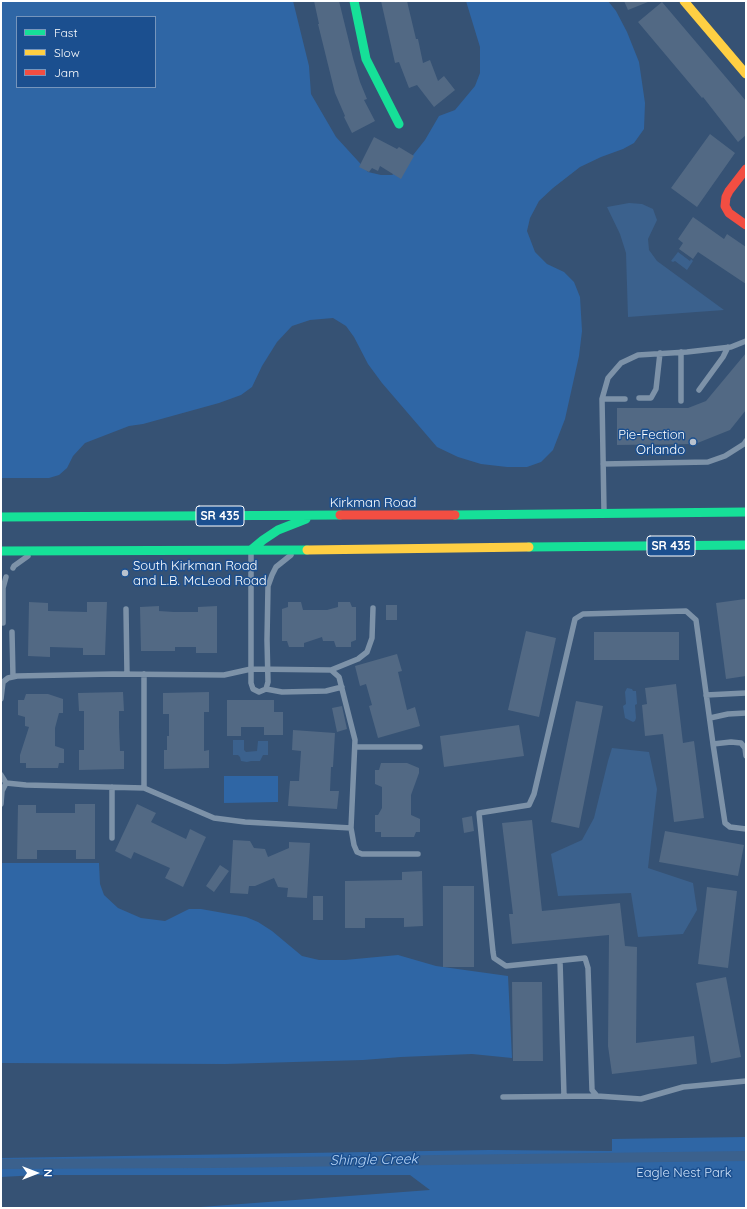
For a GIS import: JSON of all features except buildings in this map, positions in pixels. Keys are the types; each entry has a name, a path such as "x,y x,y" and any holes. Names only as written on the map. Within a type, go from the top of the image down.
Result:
{"main road":[{"path":"354,1 366,59 399,124"},
{"path":"685,1 746,74"},
{"path":"746,169 726,197 726,206 729,213 746,225"},
{"name":"Kirkman Road","path":"1,517 746,512"},
{"path":"251,550 278,530 316,516"},
{"name":"SR 435","path":"1,551 300,550 746,545"}],"lane":[{"path":"604,513 602,399 608,378 620,363 638,355 731,347 746,341"},
{"path":"699,390 723,357 728,347"},
{"path":"681,352 681,401"},
{"path":"638,398 651,398 656,389 660,353"},
{"path":"602,399 625,399"},
{"path":"603,464 708,462 725,456 744,444 746,441"},
{"path":"251,550 251,683 253,689 259,692 266,690 282,692 326,691 342,688"},
{"path":"266,690 268,682 268,586 276,567 300,550"},
{"path":"13,568 20,561 37,551"},
{"path":"3,623 2,586 6,577"},
{"path":"1,699 3,682 8,678 18,676 127,674 224,675 251,669 331,670 358,659 367,652 372,638 373,608"},
{"path":"126,609 127,674"},
{"path":"597,1096 592,1090 588,968 585,958 506,966 494,958 479,813 529,805 534,794 575,620 583,614 686,611 696,620 725,823 730,827 746,829"},
{"path":"12,632 12,677"},
{"path":"331,670 339,677 355,740 351,828 354,845 357,852 362,854 418,854"},
{"path":"144,674 144,788"},
{"path":"706,695 746,693"},
{"path":"710,718 746,712"},
{"path":"713,744 741,742 745,748 746,756"},
{"path":"355,747 420,747"},
{"path":"1,775 6,783"},
{"path":"6,783 26,785 144,788 214,818 245,822 351,828"},
{"path":"1,804 2,790 6,783"},
{"path":"112,787 112,838"},
{"path":"560,961 564,1096"},
{"path":"503,1097 597,1096 641,1099 683,1087 746,1081"}],"green space":[{"path":"1,1 293,1 309,66 311,94 336,137 368,172 381,175 392,175 402,169 425,140 439,116 455,110 475,86 480,73 480,47 466,1 608,1 616,11 627,32 639,62 645,103 644,129 634,143 580,167 553,188 539,201 530,218 527,231 535,252 547,264 564,272 574,282 580,297 582,331 579,356 565,419 553,450 541,462 527,467 507,467 481,464 458,457 437,447 382,383 368,364 354,337 346,326 333,318 310,320 292,326 277,342 262,366 252,387 241,395 219,403 143,424 129,426 85,443 73,456 67,468 59,475 49,478 1,478"},
{"path":"224,776 278,776 278,802 224,803"},
{"path":"1,863 99,863 100,884 104,895 118,908 141,918 165,921 189,909 201,909 246,917 258,922 272,931 302,956 319,960 345,960 398,955 436,966 508,976 512,1058 472,1054 363,1060 225,1064 1,1063"},
{"name":"Eagle Nest Park","path":"746,1137 746,1208 187,1208 430,1190 410,1175 38,1175 1,1177 1,1158 489,1150 612,1151 612,1139"}],"shaded area":[{"path":"629,203 642,204 653,209 657,220 648,239 649,250 657,261 724,310 628,317 626,253 620,234 607,207"},
{"path":"678,252 690,261 691,259 693,261 687,270 675,261 671,261"},
{"path":"627,688 636,691 636,718 633,722 625,718 623,706 626,704 625,692"},
{"path":"233,740 244,740 244,750 246,752 257,751 258,741 268,741 268,755 263,755 260,761 241,761 238,755 233,755"},
{"path":"612,748 649,752 657,789 648,868 693,883 697,910 683,934 638,937 631,893 558,896 551,854 582,840 594,818"}],"waterway":[{"name":"Shingle Creek","path":"1,1164 211,1163 746,1156"}],"traffic: fast":[{"path":"354,1 366,59 399,124"},
{"path":"455,515 746,512"},
{"path":"1,517 340,515"},
{"path":"251,550 278,530 306,519"},
{"path":"529,547 746,545"},
{"path":"1,551 307,550"}],"traffic: slow":[{"path":"684,1 746,74"},
{"path":"307,550 529,547"}],"traffic: jam":[{"path":"746,169 729,191 726,197 725,206 729,213 746,225"},
{"path":"340,515 455,515"}],"place":[{"name":"Pie-Fection Orlando","path":"693,442"},
{"name":"South Kirkman Road and L.B. McLeod Road","path":"125,573"}]}
